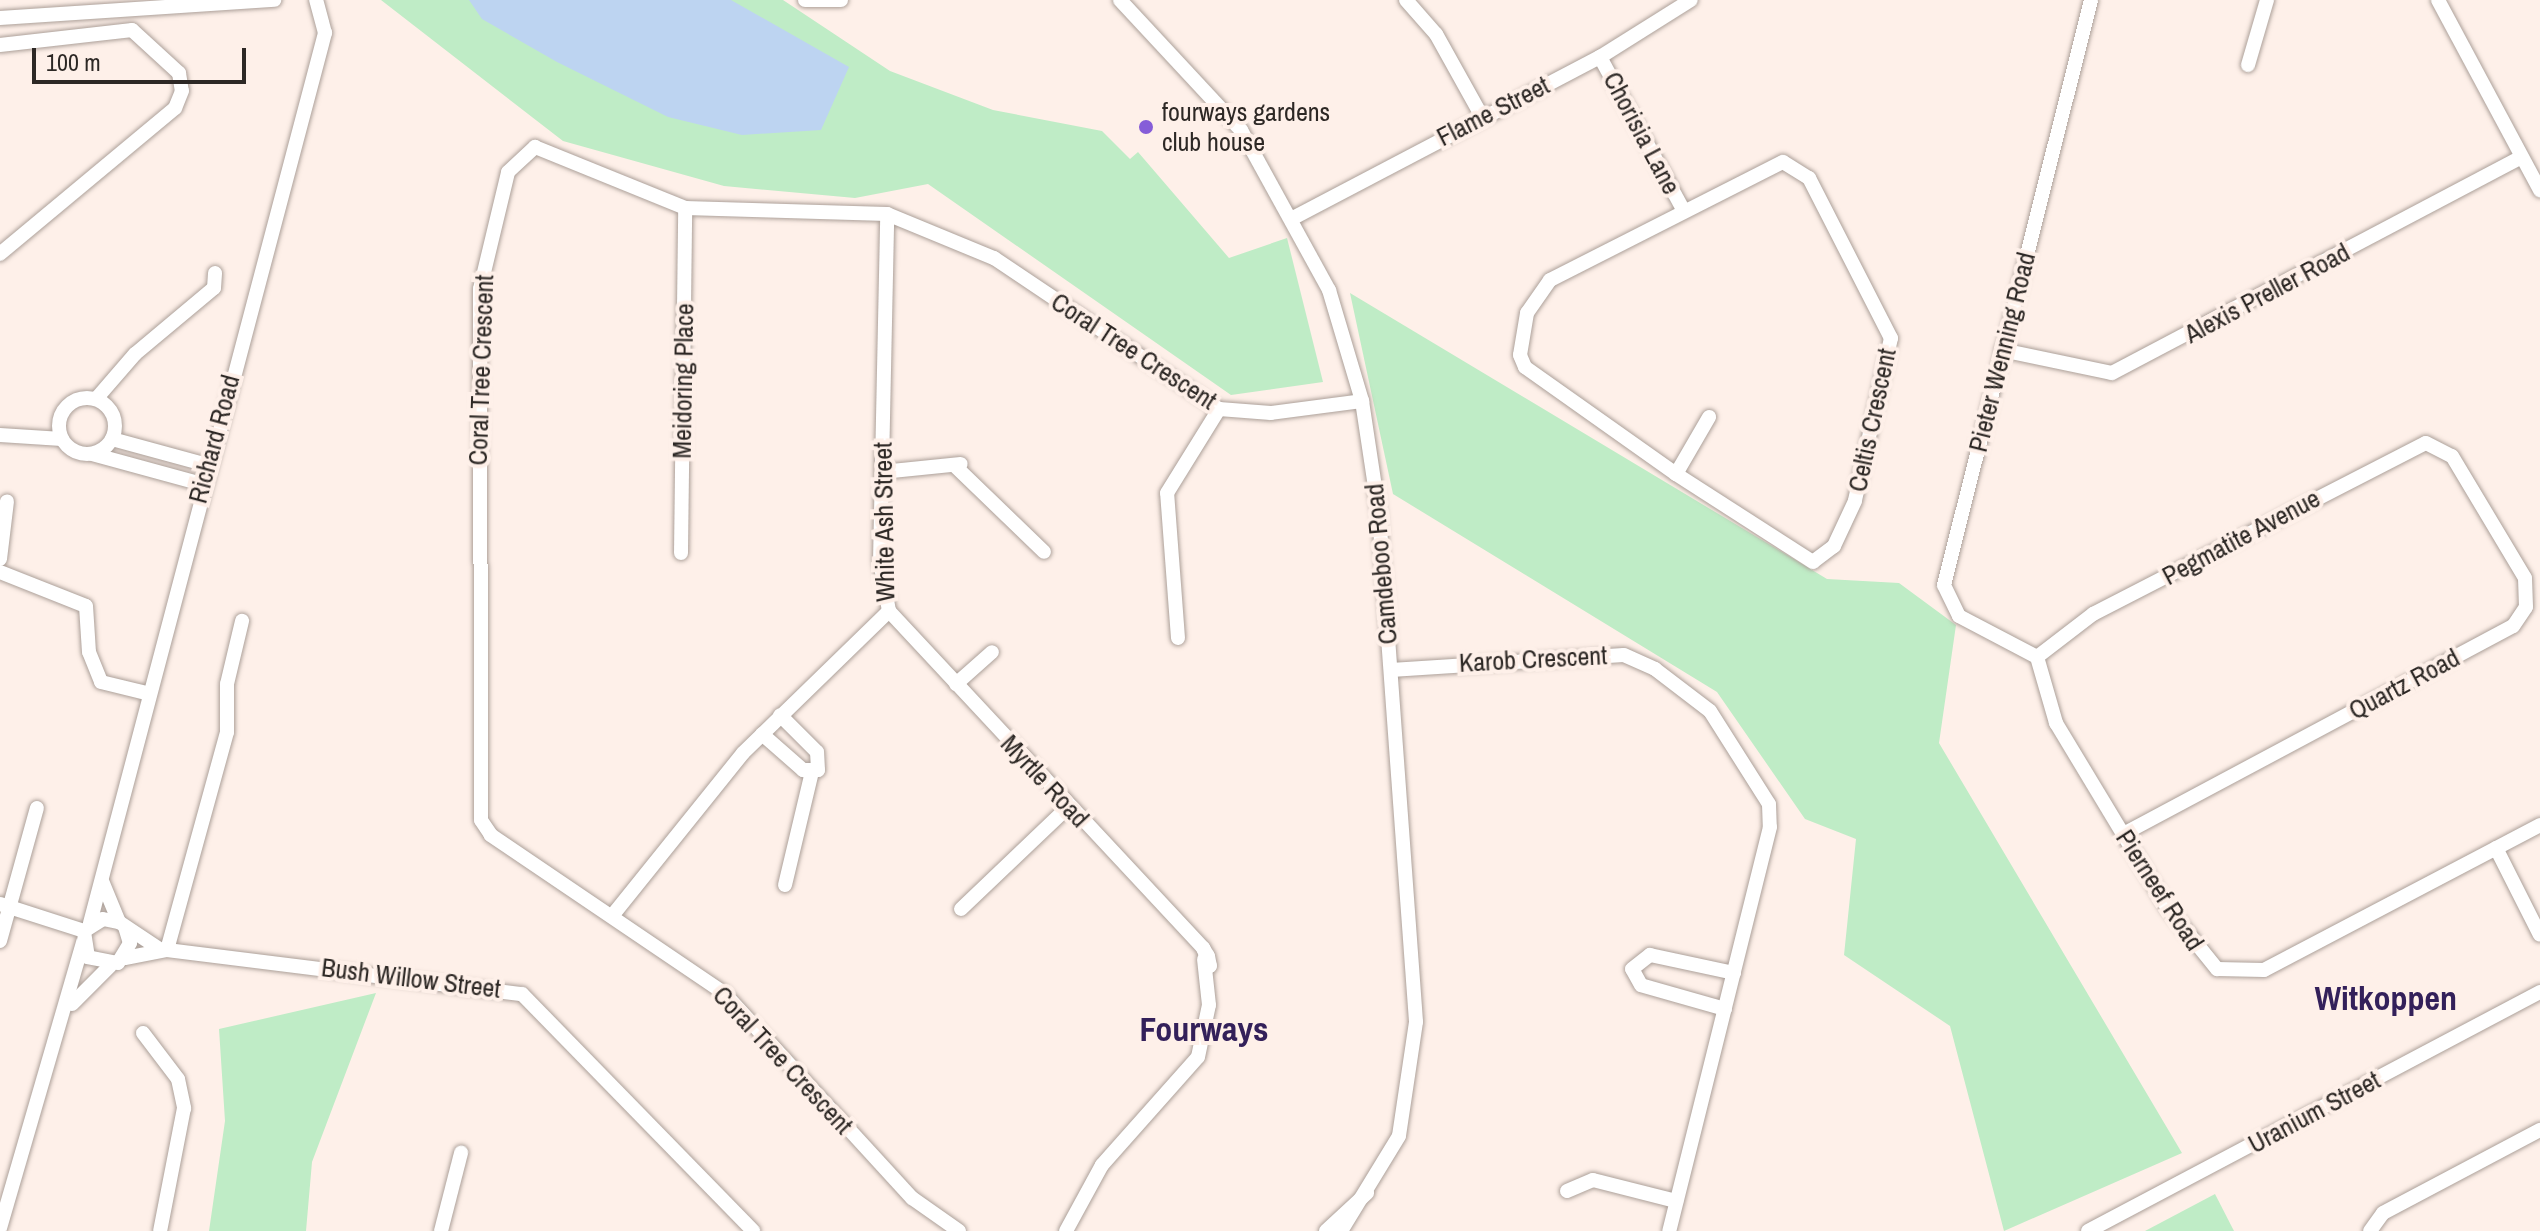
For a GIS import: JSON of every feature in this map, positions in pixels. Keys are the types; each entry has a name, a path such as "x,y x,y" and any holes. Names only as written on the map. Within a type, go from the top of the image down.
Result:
{"street":[{"path":"0,18 274,0"},
{"name":"Richard Road","path":"0,1228 66,1014 102,881 146,693 325,33 316,0"},
{"path":"805,0 841,0"},
{"name":"Camdeboo Road","path":"1120,0 1226,110 1293,218 1329,290 1362,401 1391,670 1416,1022 1406,1113 1368,1193 1341,1231"},
{"path":"1406,0 1436,34 1481,115"},
{"name":"Flame Street","path":"1293,218 1481,115 1600,57 1691,0"},
{"name":"Pieter Wenning Road","path":"2037,657 1959,616 1944,585 2091,0"},
{"path":"2248,65 2267,0"},
{"path":"2438,0 2540,190"},
{"path":"0,45 8,38 132,30 179,73 182,91 175,108 0,254"},
{"name":"Chorisia Lane","path":"1600,57 1683,209"},
{"name":"Coral Tree Crescent","path":"959,1231 912,1198 724,993 491,835 478,812 480,289 508,172 515,157 535,147 685,208 887,214 994,258 1219,409 1271,413 1362,401"},
{"name":"Alexis Preller Road","path":"2002,350 2112,373 2521,157"},
{"name":"Celtis Crescent","path":"1794,163 1886,324 1892,349 1855,501 1821,561 1798,558 1676,474 1525,367 1520,355 1527,313 1540,288 1683,209 1794,163"},
{"name":"Meidoring Place","path":"681,553 685,208"},
{"name":"White Ash Street","path":"612,916 762,734 889,611 880,586 887,214"},
{"path":"62,439 60,422 69,406 96,399 135,354 214,288 215,273"},
{"path":"92,454 112,439 114,420 96,399"},
{"path":"1178,638 1167,493 1219,409"},
{"path":"1676,474 1709,417"},
{"path":"0,435 62,439 92,454 202,484"},
{"path":"112,439 207,465"},
{"name":"Pegmatite Avenue","path":"2037,657 2093,614 2408,449 2431,443 2452,456"},
{"name":"Quartz Road","path":"2123,834 2520,619 2525,578 2452,456"},
{"path":"882,472 959,464 1044,552"},
{"path":"0,559 7,501"},
{"path":"0,572 86,606 89,652 101,682 146,693"},
{"name":"Myrtle Road","path":"889,611 1068,807 1203,948 1209,1005 1198,1057 1102,1165 1066,1231"},
{"path":"164,950 227,732 227,684 242,621"},
{"path":"956,684 992,652"},
{"name":"Karob Crescent","path":"1391,670 1624,655 1701,703 1744,760 1772,815 1669,1231"},
{"name":"Pierneef Road","path":"2037,657 2048,708 2194,949 2217,969 2246,974 2540,825"},
{"path":"780,715 820,756 823,764 812,772 785,885"},
{"path":"762,734 812,772"},
{"path":"961,909 1068,807"},
{"path":"0,941 4,905 37,808"},
{"path":"2496,848 2540,935"},
{"path":"102,881 122,925 125,958"},
{"path":"4,905 86,932 122,925"},
{"name":"Bush Willow Street","path":"122,925 164,950"},
{"path":"86,932 88,957 110,966"},
{"name":"Bush Willow Street","path":"125,958 164,950 496,986 532,998 753,1231"},
{"path":"1725,1009 1641,985 1632,969 1650,955 1734,973"},
{"name":"Richard Road","path":"66,1014 87,982 125,958"},
{"name":"Uranium Street","path":"2088,1231 2540,992"},
{"path":"143,1033 178,1079 184,1108 160,1231"},
{"path":"2370,1231 2383,1213 2540,1130"},
{"path":"441,1231 461,1153"},
{"path":"1567,1191 1593,1180 1676,1201"},
{"name":"Camdeboo Road","path":"1326,1231 1368,1193"}],"green space":[{"path":"381,0 783,0 890,71 993,110 1102,131 1130,159 1138,152 1229,258 1287,238 1323,382 1231,395 928,184 855,198 724,186 563,141"},
{"path":"1350,293 1827,579 1899,583 1956,625 1939,743 2182,1153 2004,1231 1950,1026 1844,955 1856,839 1805,819 1717,692 1393,494"},
{"path":"376,993 312,1162 306,1231 209,1231 225,1121 219,1029"},
{"path":"2215,1194 2234,1231 2145,1231"}],"water":[{"path":"469,0 731,0 849,67 821,130 742,135 668,117 557,62 482,19"}],"place":[{"name":"fourways gardens club house","path":"1146,127"}],"district":[{"name":"Witkoppen","path":"2386,999"},
{"name":"Fourways","path":"1204,1030"}]}
